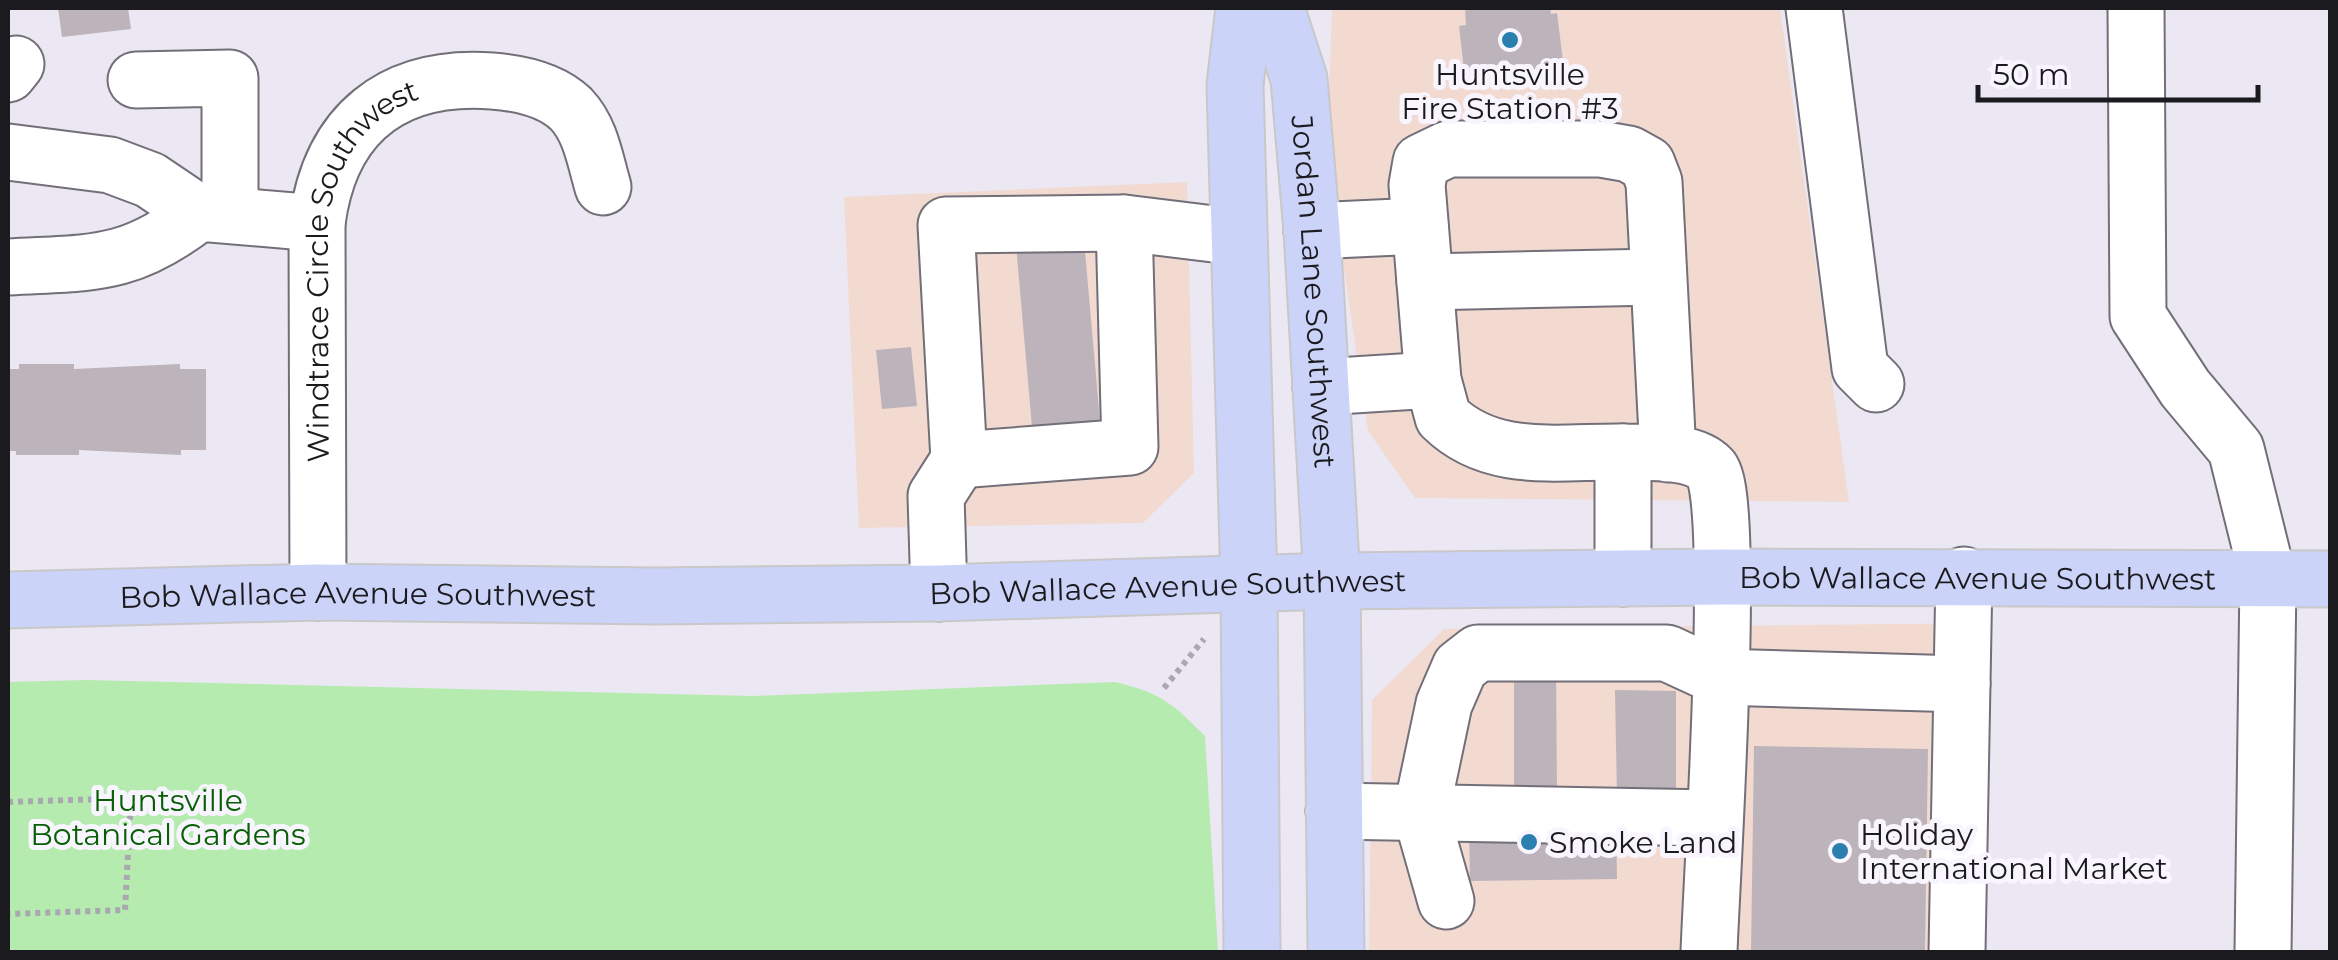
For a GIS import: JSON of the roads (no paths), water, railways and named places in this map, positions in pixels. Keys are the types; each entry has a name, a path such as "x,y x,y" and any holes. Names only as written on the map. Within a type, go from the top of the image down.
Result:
{"main road":[{"path":"1244,8 1235,85 1249,584 1252,952"},
{"name":"Jordan Lane Southwest","path":"1276,8 1300,80 1312,231 1332,581 1336,952"},
{"name":"Bob Wallace Avenue Southwest","path":"8,600 318,592 655,596 940,593 1332,581 1722,577 2330,579"}],"street":[{"path":"1814,8 1860,368 1876,384"},
{"path":"2136,8 2138,316 2190,394 2236,449 2268,578 2264,952"},
{"path":"136,80 230,78 214,214"},
{"name":"Windtrace Circle Southwest","path":"318,592 318,224 330,170 355,127 394,96 449,81 528,87 569,108 589,138 603,187"},
{"path":"1623,578 1646,453 1657,277 1654,182 1647,164 1628,154 1600,149 1448,149 1431,154 1422,162 1417,186 1433,380 1443,417 1486,446 1522,453 1646,453 1709,466 1719,480 1722,577 1709,952"},
{"path":"8,152 110,165 150,180 214,214 318,224"},
{"path":"8,267 107,262 159,245 214,214"},
{"path":"940,593 936,496 959,460 946,225 1124,224 1238,236"},
{"path":"959,460 1130,447 1124,224"},
{"path":"1312,231 1420,226"},
{"path":"1424,282 1657,277"},
{"path":"1321,387 1433,380"},
{"path":"1958,952 1964,575"},
{"path":"1446,901 1422,814 1444,704 1460,667 1478,653 1667,653 1719,678 1962,684"},
{"path":"1334,811 1714,818"}],"place":[{"name":"Huntsville Fire Station #3","path":"1510,40"},
{"name":"Smoke Land","path":"1529,842"},
{"name":"Holiday International Market","path":"1840,851"}],"park label":[{"name":"Huntsville Botanical Gardens","path":"168,817"}]}
